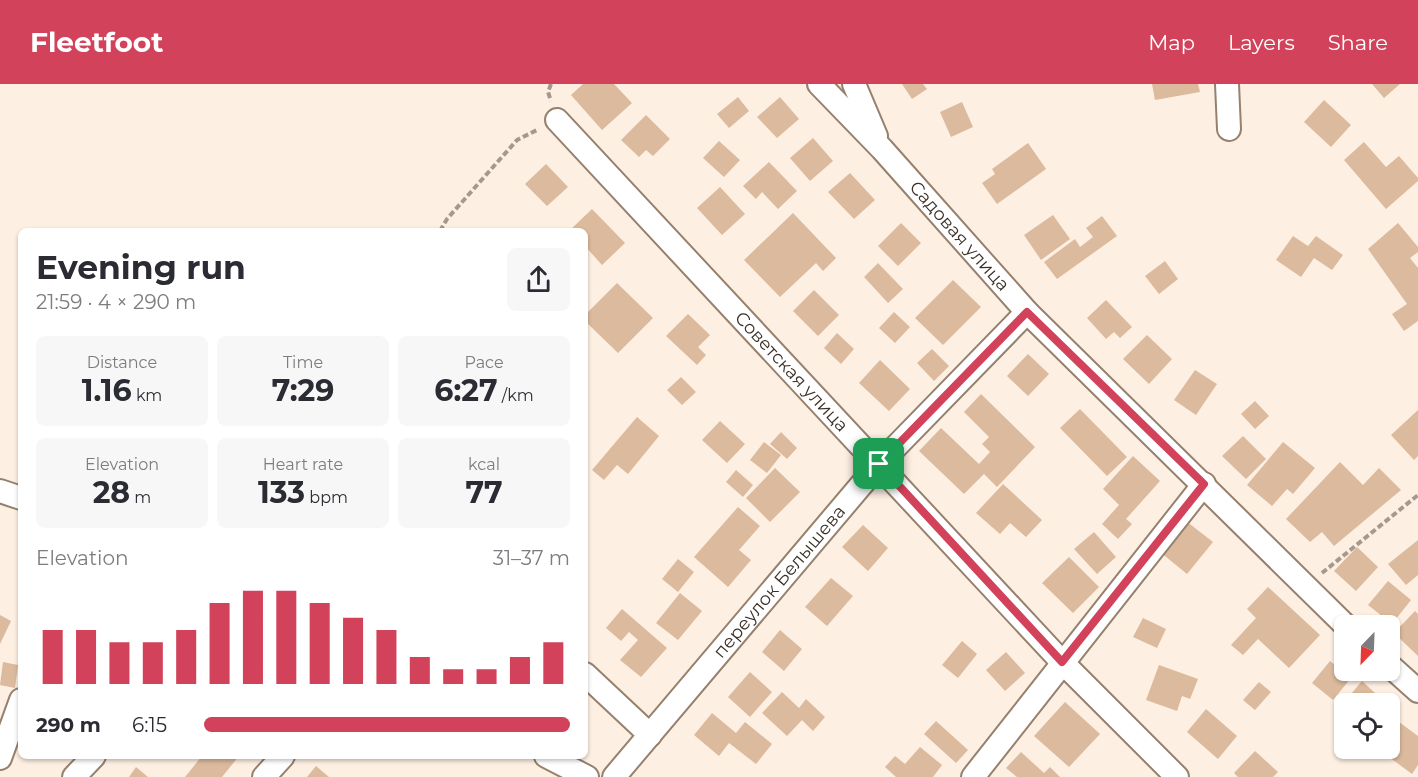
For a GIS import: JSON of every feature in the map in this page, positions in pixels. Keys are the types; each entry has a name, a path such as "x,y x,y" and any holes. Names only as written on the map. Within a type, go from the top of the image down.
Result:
{"street":[{"name":"Садовая улица","path":"819,84 882,149 1027,312 1335,615"},
{"name":"Садовая улица","path":"854,84 882,149"},
{"path":"1227,84 1229,129"},
{"name":"Советская улица","path":"557,120 1062,662 1177,777"},
{"name":"переулок Белышева","path":"614,777 879,464 1027,312"},
{"path":"973,777 1204,484"},
{"path":"0,491 18,497"},
{"path":"1400,675 1418,691"},
{"path":"588,677 650,735"},
{"path":"0,758 18,708"},
{"path":"74,777 90,759"},
{"path":"264,777 279,759"},
{"path":"552,759 587,777"}],"path":[{"path":"442,228 447,219 517,140 557,120"},
{"path":"1305,586 1418,495"}],"building":[{"path":"583,84 614,84 632,103 602,130 571,95"},
{"path":"902,84 923,84 927,89 912,99"},
{"path":"1152,84 1198,84 1200,92 1155,100"},
{"path":"1372,84 1400,84 1384,98"},
{"path":"738,97 749,111 729,128 717,114"},
{"path":"780,97 799,119 777,138 757,117"},
{"path":"1324,100 1351,125 1331,147 1304,122"},
{"path":"962,102 973,127 951,137 940,112"},
{"path":"646,115 670,139 653,156 646,150 639,157 621,140"},
{"path":"813,138 833,161 810,181 790,158"},
{"path":"719,141 740,160 724,177 703,158"},
{"path":"1364,142 1386,167 1399,156 1418,178 1418,181 1386,209 1344,160"},
{"path":"1028,143 1046,169 997,204 982,183 995,174 992,169"},
{"path":"769,162 797,191 778,209 762,192 756,199 743,186"},
{"path":"546,164 568,187 547,206 525,184"},
{"path":"850,173 875,200 854,219 828,192"},
{"path":"720,187 745,214 722,235 697,208"},
{"path":"592,209 625,243 602,265 588,249 588,228 572,228"},
{"path":"793,213 836,258 823,271 816,263 780,297 744,260"},
{"path":"1053,215 1070,239 1041,260 1024,235"},
{"path":"1102,216 1117,236 1057,279 1044,262 1075,239 1080,247 1093,237 1086,228"},
{"path":"901,223 921,243 898,266 878,246"},
{"path":"1398,223 1418,247 1418,252 1410,258 1418,268 1418,321 1404,331 1392,314 1407,304 1368,249"},
{"path":"1293,236 1308,246 1316,236 1343,255 1332,270 1314,258 1301,277 1276,260"},
{"path":"1165,261 1178,279 1159,294 1145,276"},
{"path":"878,263 903,289 888,303 864,277"},
{"path":"953,280 981,307 943,345 915,318"},
{"path":"617,283 653,318 618,353 588,324 588,312"},
{"path":"814,290 839,315 818,336 793,311"},
{"path":"1106,300 1132,327 1120,338 1114,332 1106,339 1087,318"},
{"path":"894,312 910,327 895,343 879,328"},
{"path":"688,314 710,335 698,347 706,355 697,365 666,336"},
{"path":"837,333 854,349 841,364 824,348"},
{"path":"1147,335 1172,359 1149,384 1123,359"},
{"path":"932,349 949,366 934,381 917,363"},
{"path":"1028,354 1049,374 1028,396 1007,376"},
{"path":"880,360 910,389 889,411 859,383"},
{"path":"1195,370 1217,384 1196,415 1174,400"},
{"path":"681,377 696,392 682,405 667,390"},
{"path":"981,394 1035,447 997,487 984,474 964,494 919,451 941,428 979,464 990,452 982,444 989,437 964,412"},
{"path":"1255,401 1269,416 1255,429 1241,414"},
{"path":"1080,409 1127,457 1107,476 1060,428"},
{"path":"1418,410 1418,456 1414,460 1391,435"},
{"path":"637,417 659,436 628,474 617,465 604,480 592,470"},
{"path":"720,421 745,444 727,463 702,440"},
{"path":"781,432 797,448 787,459 770,444"},
{"path":"1243,436 1266,459 1246,479 1222,456"},
{"path":"764,442 781,455 767,473 750,460"},
{"path":"1283,442 1315,468 1293,494 1287,489 1272,506 1247,485"},
{"path":"1133,456 1160,481 1126,519 1132,524 1118,539 1102,524 1119,505 1103,489"},
{"path":"1340,462 1363,485 1379,468 1401,490 1334,546 1322,532 1310,542 1286,519"},
{"path":"775,468 800,492 770,522 746,498"},
{"path":"736,470 753,485 743,497 726,482"},
{"path":"1003,484 1042,520 1026,537 1010,523 1000,534 976,513"},
{"path":"738,507 760,526 739,550 751,560 728,587 694,557"},
{"path":"1186,521 1213,542 1187,574 1160,552"},
{"path":"863,525 888,548 868,571 842,547"},
{"path":"1094,532 1116,557 1097,574 1074,549"},
{"path":"1418,540 1418,575 1406,585 1388,564"},
{"path":"1357,547 1378,567 1356,591 1334,571"},
{"path":"1069,557 1099,587 1073,613 1042,583"},
{"path":"678,559 694,572 678,592 662,579"},
{"path":"831,578 853,596 827,626 805,607"},
{"path":"1388,581 1411,600 1399,615 1381,615 1368,605"},
{"path":"1268,587 1320,635 1289,668 1258,639 1243,655 1231,645 1256,618 1247,609"},
{"path":"680,593 702,611 678,640 656,623"},
{"path":"622,609 667,648 641,677 620,660 638,640 629,632 621,641 606,628"},
{"path":"1415,611 1418,614 1418,656 1400,639 1400,627"},
{"path":"0,615 11,621 0,644"},
{"path":"1143,618 1166,629 1157,648 1133,637"},
{"path":"780,630 802,649 784,671 762,652"},
{"path":"962,641 977,654 958,678 942,665"},
{"path":"1006,652 1025,673 1005,691 986,670"},
{"path":"1330,661 1334,664 1334,681 1349,681 1339,693 1334,693 1333,700 1312,683"},
{"path":"3,662 18,665 15,688 0,685"},
{"path":"1159,665 1198,679 1190,699 1182,696 1177,711 1146,700"},
{"path":"750,672 772,692 750,717 728,697"},
{"path":"1362,681 1375,693 1352,693"},
{"path":"1259,682 1271,692 1255,710 1243,700"},
{"path":"782,692 799,708 806,699 825,717 813,731 802,720 787,736 762,713"},
{"path":"1065,702 1100,734 1069,767 1034,736"},
{"path":"1206,709 1237,736 1218,759 1187,732"},
{"path":"712,713 736,733 745,722 772,744 756,764 729,743 719,756 694,735"},
{"path":"936,721 968,750 956,763 924,734"},
{"path":"1400,723 1418,736 1418,765 1412,774 1392,759 1400,759"},
{"path":"920,747 942,765 933,777 896,777 885,767 895,756 905,764"},
{"path":"1255,751 1278,772 1273,777 1238,777 1234,773"},
{"path":"1021,752 1044,773 1050,767 1060,777 1017,777 1006,768"},
{"path":"200,759 237,759 222,777 185,777"},
{"path":"316,766 329,777 307,777"},
{"path":"136,767 148,777 129,777"}],"route":[{"path":"1027,312 1204,484 1062,662 879,464 1027,312"}]}
